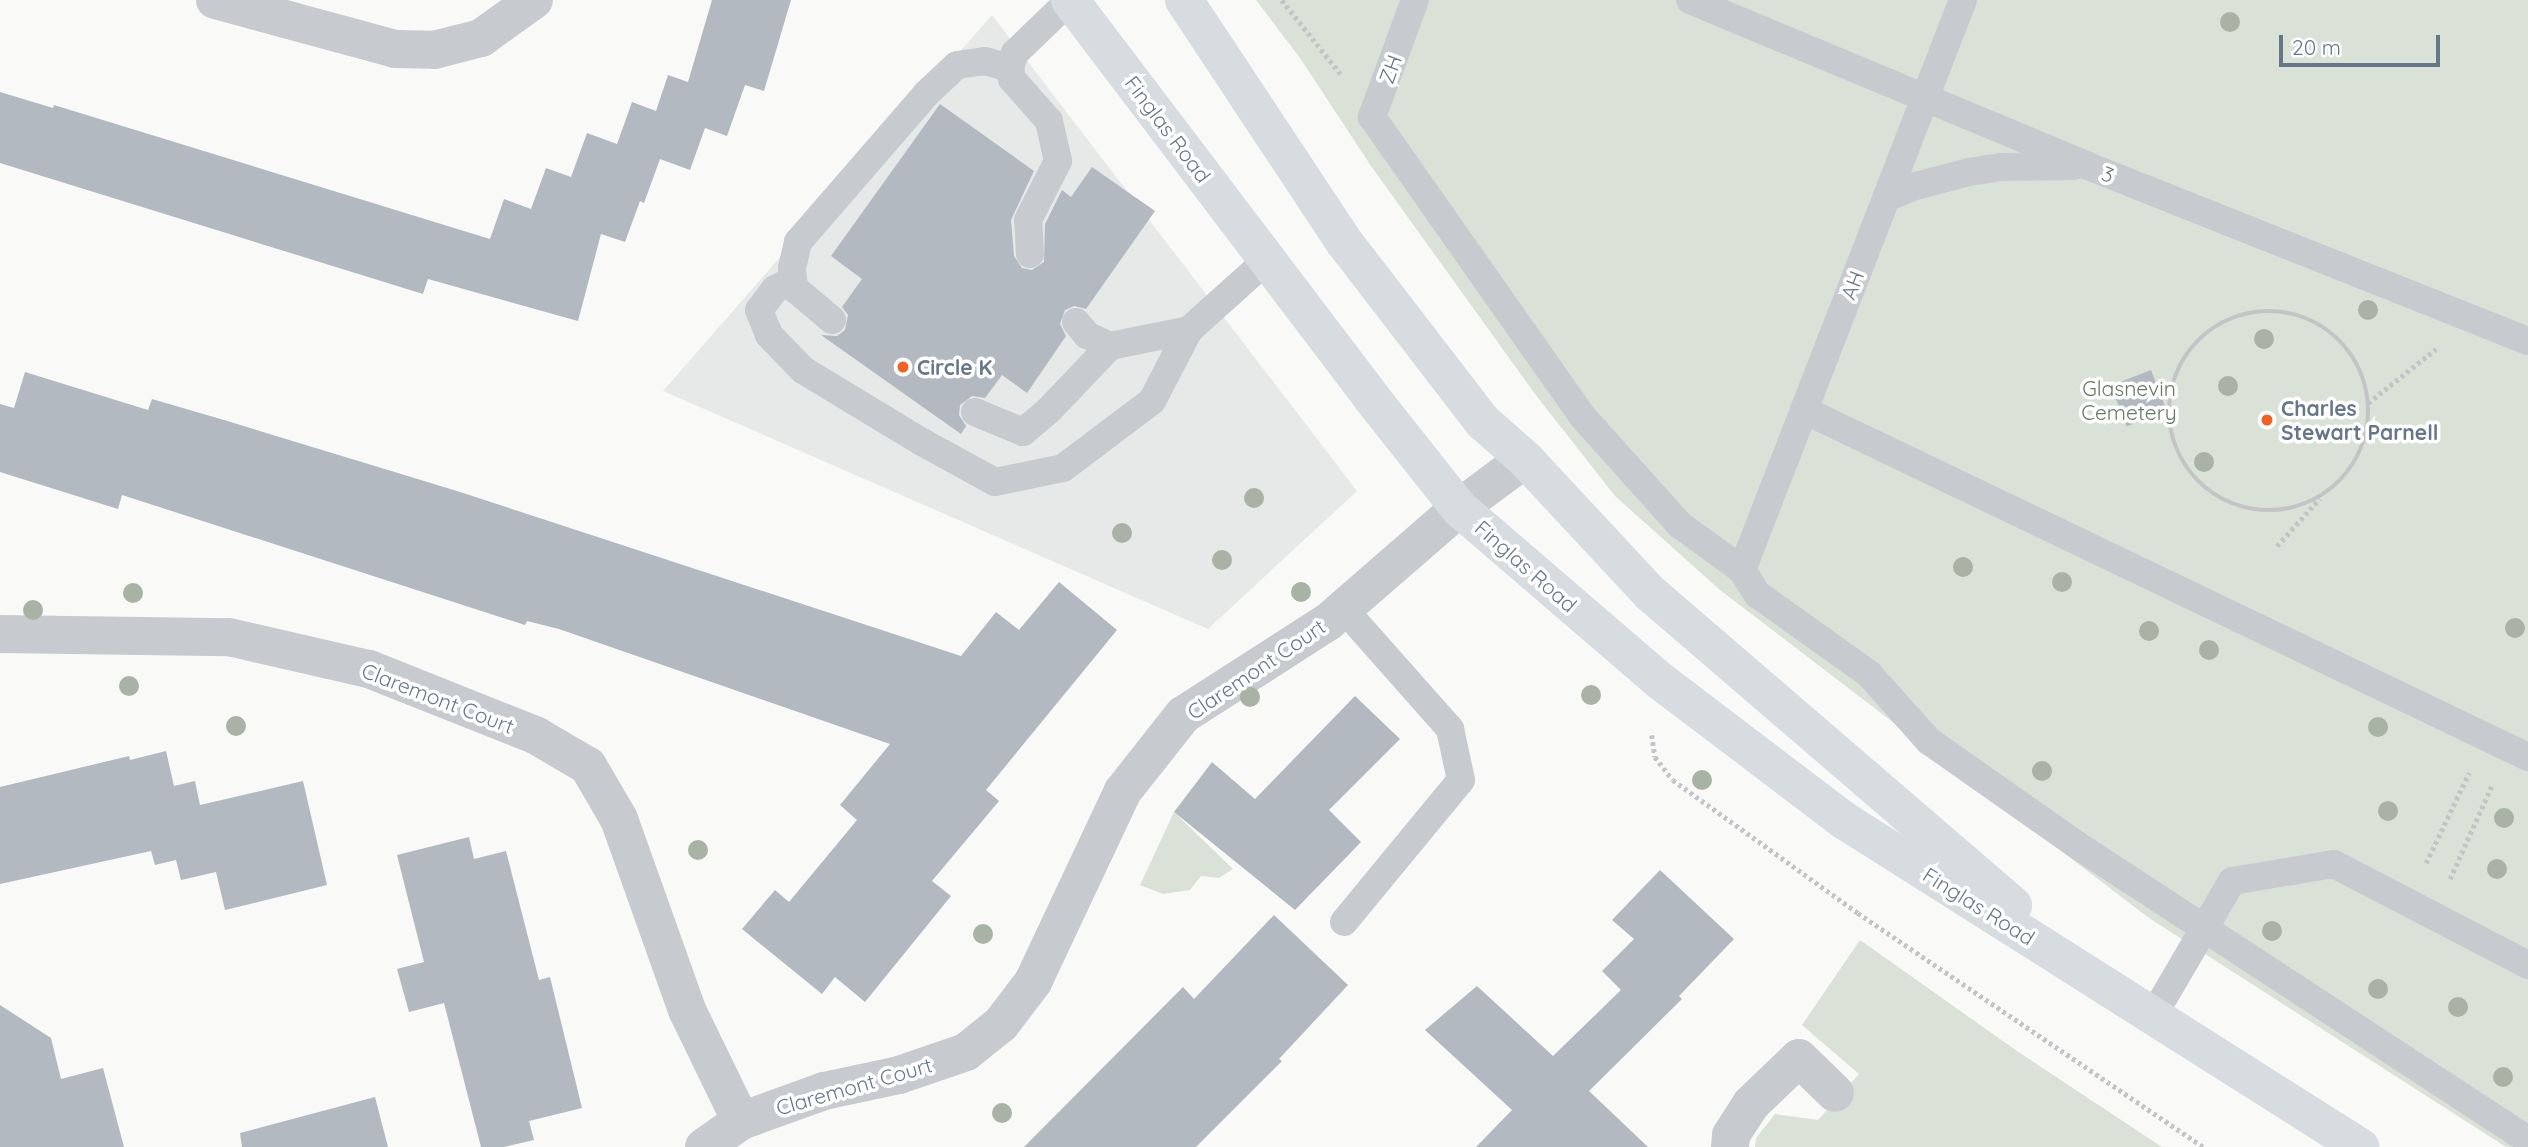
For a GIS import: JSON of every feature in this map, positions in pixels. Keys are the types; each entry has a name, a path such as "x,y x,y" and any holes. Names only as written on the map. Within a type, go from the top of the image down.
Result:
{"main road":[{"name":"Finglas Road","path":"1070,0 1459,508 1659,680 1845,821 2116,993 2154,1014 2346,1143"},
{"name":"Finglas Road","path":"1184,0 1345,243 1482,421 1525,459 1650,593 2116,993"}],"street":[{"path":"215,0 395,49 434,50 481,38 534,0"},
{"name":"Claremont Court","path":"0,634 229,637 369,669 537,736 589,766 619,819 687,1010 741,1121 824,1091 899,1075 966,1052 1001,1024 1033,982 1123,791 1183,715 1328,622 1459,508 1525,459"},
{"path":"1730,1147 1731,1135 1751,1104 1799,1058 1835,1093"},
{"path":"704,1147 741,1121"}],"lane":[{"path":"1030,254 1028,219 1058,161 1049,121 1013,79 1010,68 1015,53 1070,0"},
{"name":"ZH","path":"1378,126 1415,0"},
{"name":"3","path":"1690,0 2088,166 2528,341"},
{"name":"AH","path":"1742,570 1963,0"},
{"path":"832,320 794,288 792,268 798,242 926,94 957,65 985,61 1010,68"},
{"path":"1378,126 1583,417 1680,525 1742,570 1757,594 1869,674 1929,741 2080,847 2528,1140"},
{"path":"1886,198 1943,177 2002,167 2088,166"},
{"path":"793,280 775,289 759,310 769,335 803,370 922,442 995,482 1063,468 1152,401 1189,330 1267,260"},
{"path":"1076,322 1087,335 1110,346"},
{"path":"975,412 1023,432 1050,409 1110,346 1189,330"},
{"path":"1804,410 2528,757"},
{"path":"1343,608 1450,729 1461,780 1344,922"},
{"path":"2154,1014 2232,881 2333,864 2434,915 2526,956"}],"path":[{"path":"1282,0 1378,126"},
{"path":"2277,546 2320,498 2346,476 2363,446 2369,413 2364,380 2348,350 2325,327 2295,314 2263,311 2231,318 2203,335 2182,359 2170,390 2168,422 2177,453 2195,480 2222,500 2255,511 2288,510 2320,498"},
{"path":"2368,403 2475,318"},
{"path":"1655,757 1673,780 1858,913 2203,1147"},
{"path":"2407,902 2474,762"},
{"path":"2434,915 2493,783"}],"shaded area":[{"path":"992,15 1357,491 1208,629 663,391"}],"green space":[{"name":"Glasnevin Cemetery","path":"1256,0 2528,0 2528,1147 2506,1147 2149,918 1720,590 1615,496 1535,394 1371,166 1300,58"},
{"path":"1174,812 1233,869 1219,878 1201,876 1190,890 1163,894 1140,885"},
{"path":"1860,940 2017,1051 2162,1147 1755,1147 1756,1138 1775,1114 1818,1120 1859,1074 1802,1025"}],"building":[{"path":"712,0 791,0 764,91 745,85 727,136 705,128 690,170 660,159 644,203 640,201 625,242 601,234 578,321 428,279 423,294 0,163 0,92 53,108 54,105 490,239 504,199 531,209 546,168 571,177 587,133 617,144 632,102 656,111 668,75 688,82"},
{"path":"940,104 1034,171 1011,220 1014,256 1022,268 1032,270 1044,262 1045,224 1062,190 1071,197 1092,167 1155,211 1086,309 1074,306 1065,310 1060,324 1066,336 1027,393 1002,375 985,398 972,396 960,405 959,415 966,426 961,434 821,335 837,336 845,330 848,315 842,307 862,279 831,256"},
{"path":"2151,370 2167,411 2127,426 2111,385"},
{"path":"25,372 148,410 152,399 224,420 457,491 961,656 996,612 1019,630 1059,582 1117,630 986,790 999,801 932,881 951,896 865,1002 835,977 822,994 742,929 775,890 789,902 857,820 840,805 890,744 559,629 527,621 525,625 122,495 118,509 0,472 0,404 14,408"},
{"path":"1355,696 1400,739 1329,810 1361,842 1295,910 1174,812 1212,762 1255,799"},
{"path":"166,751 174,786 195,781 200,805 303,781 327,885 225,910 216,872 181,880 176,860 155,865 151,851 0,884 0,787 129,756 130,760"},
{"path":"469,837 474,859 506,851 539,980 550,977 582,1108 529,1121 534,1140 504,1147 481,1147 444,1003 409,1012 397,969 424,962 397,855"},
{"path":"1660,870 1734,939 1679,996 1682,999 1589,1091 1648,1147 1476,1147 1512,1110 1425,1030 1477,986 1553,1056 1621,990 1602,971 1634,939 1612,920"},
{"path":"1274,915 1348,985 1279,1059 1282,1061 1196,1147 1024,1147 1183,987 1194,999"},
{"path":"0,1005 51,1038 61,1079 103,1068 124,1147 0,1147"},
{"path":"375,1097 388,1147 242,1147 240,1133"}],"place":[{"name":"Circle K","path":"903,367"},
{"name":"Charles Stewart Parnell","path":"2267,420"}]}
